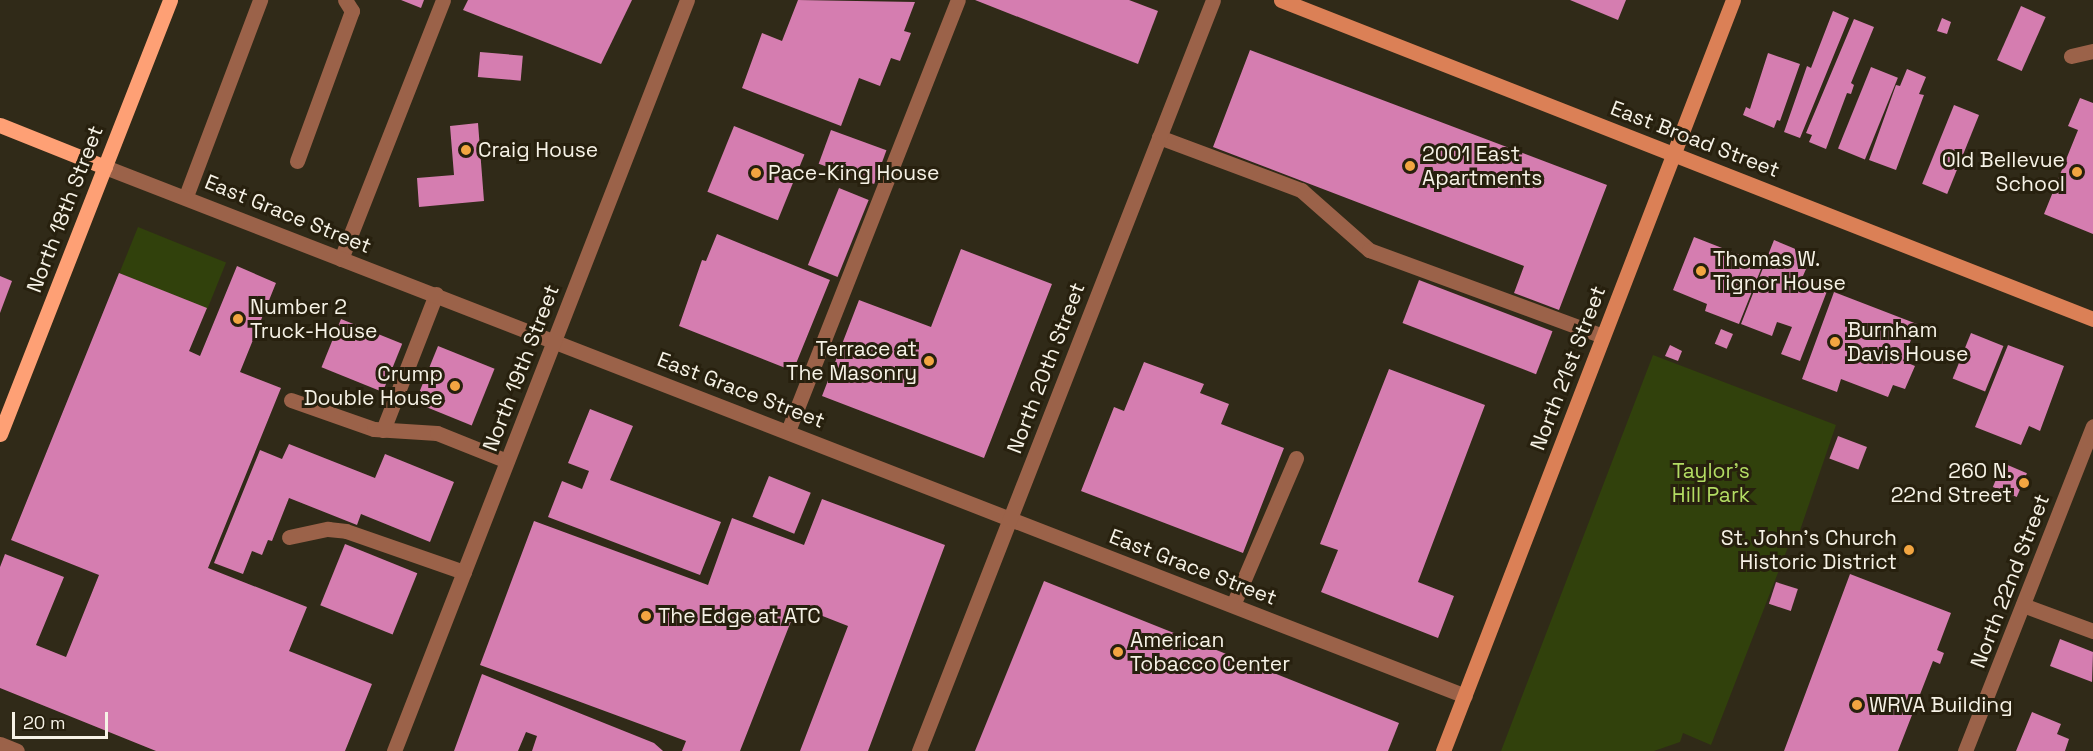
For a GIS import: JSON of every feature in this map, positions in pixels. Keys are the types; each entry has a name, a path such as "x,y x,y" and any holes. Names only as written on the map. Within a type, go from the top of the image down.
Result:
{"main road":[{"name":"North 18th Street","path":"0,434 170,0"},
{"name":"East Broad Street","path":"1281,0 2093,319"},
{"name":"North 21st Street","path":"1443,751 1733,0"},
{"name":"East Grace Street","path":"0,125 105,167"}],"street":[{"path":"186,196 260,0"},
{"path":"297,161 352,11 345,0"},
{"path":"341,259 443,0"},
{"name":"North 19th Street","path":"394,751 687,0"},
{"path":"788,431 958,0"},
{"name":"North 20th Street","path":"919,751 1213,0"},
{"path":"2071,56 2093,51"},
{"path":"1159,137 1301,190 1369,250 1602,336"},
{"name":"East Grace Street","path":"105,167 186,196 341,259 554,339 1465,696"},
{"path":"383,430 436,294"},
{"path":"291,400 383,430 437,433 507,461"},
{"name":"North 22nd Street","path":"1965,751 2093,426"},
{"path":"1233,605 1296,458"},
{"path":"289,537 328,529 346,531 464,572"},
{"path":"2023,605 2093,631"},
{"path":"0,744 17,751"}],"green space":[{"path":"138,227 226,263 207,309 119,273"},
{"name":"Taylor's Hill Park","path":"1653,355 1836,425 1794,548 1788,547 1711,745 1683,733 1680,742 1654,751 1501,751"}],"building":[{"path":"401,0 424,0 421,8"},
{"path":"468,0 632,0 601,64 463,10"},
{"path":"798,0 915,2 904,31 911,33 900,61 891,58 880,86 859,78 841,126 742,88 762,33 782,41"},
{"path":"975,0 1129,0 1158,11 1138,64"},
{"path":"1570,0 1626,0 1618,20"},
{"path":"2021,6 2046,17 2022,71 1997,60"},
{"path":"1833,11 1849,18 1800,138 1784,132 1807,66 1811,68"},
{"path":"1942,18 1951,22 1947,34 1937,31"},
{"path":"1854,19 1874,27 1851,83 1854,85 1851,94 1847,93 1826,149 1809,142 1812,135 1806,133"},
{"name":"2001 East Apartments","path":"1250,50 1607,185 1559,310 1514,293 1524,266 1213,147"},
{"path":"480,52 523,56 521,81 478,77"},
{"path":"1768,53 1800,64 1780,121 1777,120 1774,128 1743,115 1746,107 1750,109"},
{"path":"1871,67 1898,78 1865,159 1838,149"},
{"path":"1907,69 1926,77 1919,94 1924,95 1896,170 1869,160 1896,85 1900,86"},
{"name":"Old Bellevue School","path":"2080,98 2093,103 2093,234 2044,214 2078,130 2068,126"},
{"path":"1954,105 1979,115 1947,194 1922,184"},
{"name":"Craig House","path":"478,123 484,201 419,207 417,178 454,175 450,126"},
{"name":"Pace-King House","path":"734,126 804,154 778,220 707,192"},
{"path":"831,130 886,150 874,184 819,164"},
{"path":"839,188 869,200 838,277 808,265"},
{"path":"717,234 830,280 793,371 679,326 702,260 706,261"},
{"path":"1694,237 1763,264 1739,324 1705,311 1707,304 1673,290"},
{"path":"1774,240 1805,253 1803,259 1809,262 1803,276 1829,286 1800,361 1781,354 1792,327 1777,322 1772,336 1741,324"},
{"name":"Terrace at The Masonry","path":"961,249 1052,284 984,458 822,396 859,300 931,327"},
{"path":"237,266 276,283 240,372 281,388 208,568 307,607 289,651 372,684 345,751 156,751 0,688 0,567 5,554 64,577 36,645 66,657 99,575 11,540 119,273 207,308 189,351 200,356"},
{"path":"0,276 12,281 0,313"},
{"path":"1419,280 1553,331 1536,374 1403,323"},
{"path":"1834,292 1917,324 1903,361 1915,366 1905,389 1893,385 1888,397 1841,379 1837,392 1802,379"},
{"path":"341,319 402,344 383,392 322,367"},
{"path":"1721,329 1733,334 1727,349 1715,344"},
{"path":"1971,333 2003,346 1985,392 1953,378"},
{"path":"1670,345 1682,351 1678,361 1665,356"},
{"path":"2008,345 2064,366 2040,431 2029,426 2021,445 1975,427"},
{"name":"Crump Double House","path":"438,346 495,369 472,425 415,403"},
{"path":"1144,362 1204,384 1200,393 1229,404 1221,424 1284,448 1243,553 1081,491 1114,407 1124,411"},
{"path":"1389,369 1485,405 1418,582 1454,596 1438,638 1321,592 1338,550 1320,544"},
{"path":"590,409 633,426 610,480 721,522 700,575 548,517 562,481 582,489 589,471 568,463"},
{"path":"1838,436 1867,447 1858,470 1829,458"},
{"path":"289,444 375,478 385,454 454,482 430,542 361,514 357,525 289,498 272,541 268,540 262,555 252,551 243,574 214,563 260,450 282,459"},
{"path":"2003,463 2027,473 2017,497 1993,487"},
{"path":"769,476 811,493 794,534 753,517"},
{"name":"The Edge at ATC","path":"822,499 945,545 868,751 800,751 848,626 797,606 740,751 682,751 686,741 480,665 534,521 708,585 732,518 804,545"},
{"path":"345,544 417,573 393,634 320,605"},
{"name":"WRVA Building","path":"1850,574 1951,613 1937,650 1944,653 1940,664 1933,661 1898,751 1784,751"},
{"name":"American Tobacco Center","path":"1044,581 1399,723 1388,751 975,751"},
{"path":"1776,582 1798,589 1791,611 1769,604"},
{"path":"2060,639 2093,652 2092,682 2050,666"},
{"path":"482,674 654,743 663,751 532,751 537,736 526,732 518,751 454,751"},
{"path":"2032,712 2061,724 2057,734 2069,739 2065,751 2016,751"}],"place":[{"name":"Craig House","path":"466,150"},
{"name":"2001 East Apartments","path":"1410,166"},
{"name":"Old Bellevue School","path":"2077,172"},
{"name":"Pace-King House","path":"756,173"},
{"name":"Thomas W. Tignor House","path":"1701,271"},
{"name":"Number 2 Truck-House","path":"238,319"},
{"name":"Burnham Davis House","path":"1835,342"},
{"name":"Terrace at The Masonry","path":"929,361"},
{"name":"Crump Double House","path":"455,386"},
{"name":"260 N. 22nd Street","path":"2024,483"},
{"name":"St. John's Church Historic District","path":"1909,550"},
{"name":"The Edge at ATC","path":"646,616"},
{"name":"American Tobacco Center","path":"1118,652"},
{"name":"WRVA Building","path":"1857,705"}]}
